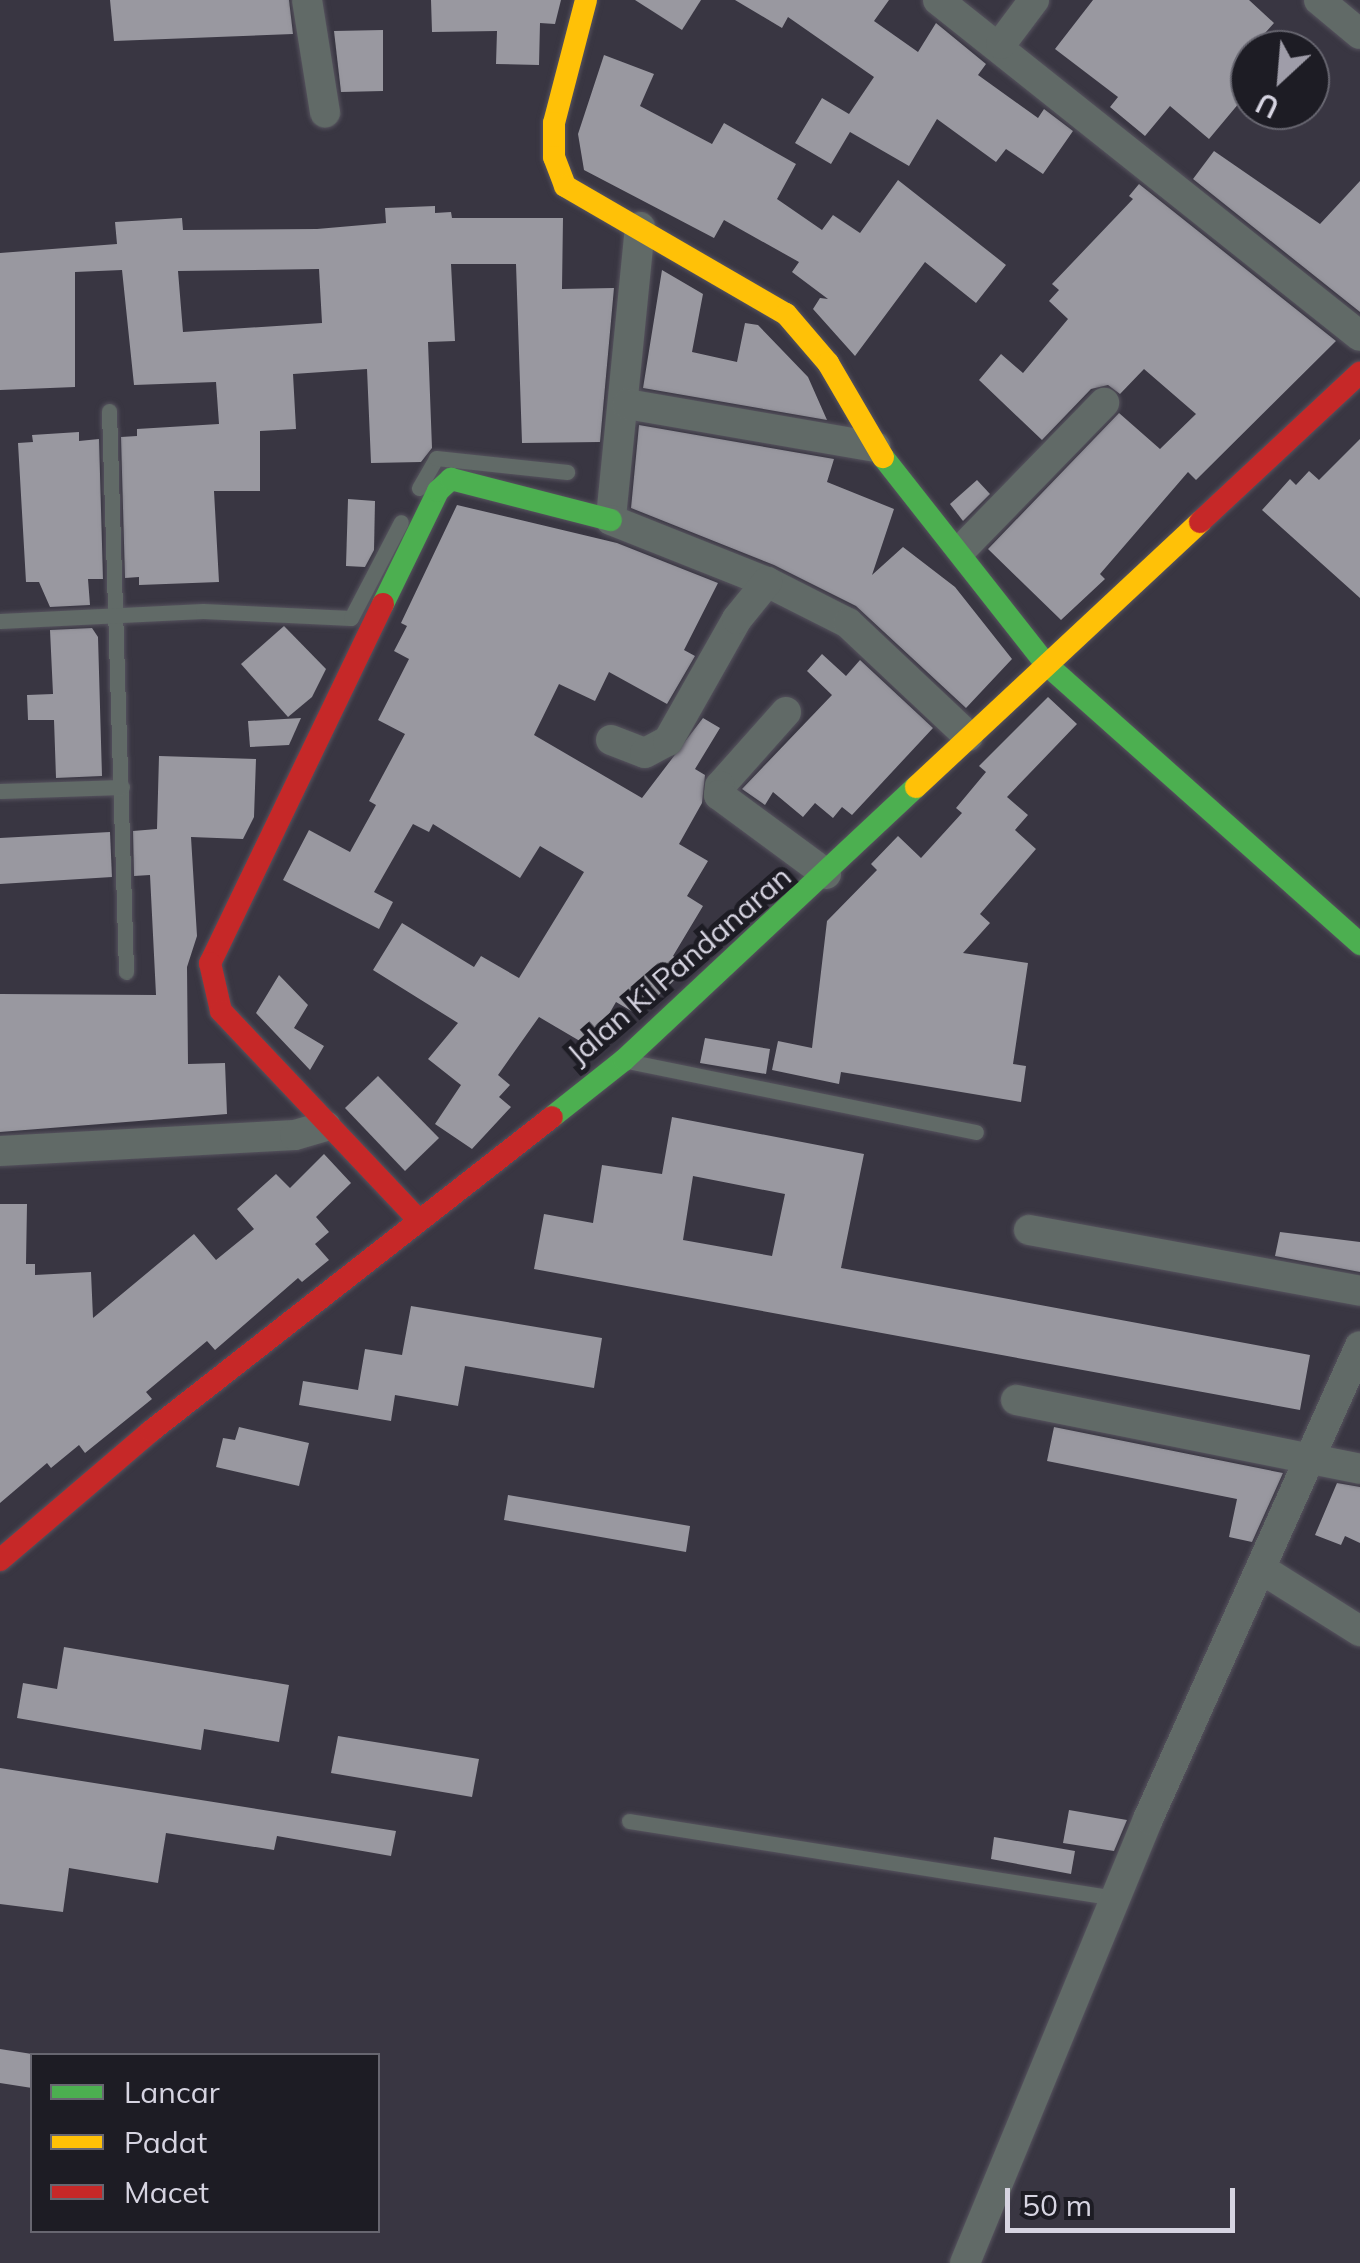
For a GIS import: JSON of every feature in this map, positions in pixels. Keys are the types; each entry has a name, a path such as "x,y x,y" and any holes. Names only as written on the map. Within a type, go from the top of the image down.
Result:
{"street":[{"path":"307,0 326,113"},
{"path":"586,0 554,123 554,157 565,186 786,314 828,363 875,447 962,549 1046,664 1360,944"},
{"path":"938,0 1001,44 1360,336"},
{"path":"1001,44 1034,0"},
{"path":"1319,0 1360,34"},
{"path":"611,520 627,404 640,228"},
{"name":"Jalan Ki Pandanaran","path":"0,1560 40,1520 417,1218 624,1060 1360,373"},
{"path":"962,549 1104,403"},
{"path":"627,404 875,447"},
{"path":"417,1218 355,1148 326,1126 221,1012 210,963 218,937 438,491 450,479 611,520 767,582 848,623 968,736"},
{"path":"612,740 645,753 668,741 737,619 767,582"},
{"path":"786,712 720,786 719,796 826,874"},
{"path":"0,1151 295,1134 326,1126"},
{"path":"1029,1230 1360,1291"},
{"path":"965,2263 1115,1898 1264,1570 1360,1346"},
{"path":"1016,1400 1313,1455 1360,1469"},
{"path":"1264,1570 1360,1630"}],"lane":[{"path":"109,411 120,617 126,972"},
{"path":"0,621 203,612 351,618 436,458 567,472"},
{"path":"0,790 122,787"},
{"path":"624,1060 976,1132"},
{"path":"629,1822 1115,1898"}],"building":[{"path":"110,0 289,0 293,34 114,41"},
{"path":"431,0 561,0 555,24 540,23 539,65 496,64 497,31 432,32"},
{"path":"635,0 701,0 682,30"},
{"path":"735,0 889,0 874,21 918,52 936,23 986,64 978,75 1038,118 1044,109 1073,131 1043,174 1006,149 996,162 937,119 909,166 850,132 831,164 795,143 822,98 849,114 874,77 788,17 782,28"},
{"path":"1093,0 1249,0 1274,23 1268,30 1230,30 1230,114 1209,139 1170,106 1145,136 1110,107 1118,97 1055,49"},
{"path":"383,30 383,91 341,92 334,31"},
{"path":"604,55 654,74 640,106 712,144 724,123 796,164 777,199 822,230 833,215 860,233 898,180 1006,265 976,303 925,262 855,356 813,309 820,298 828,299 792,272 799,262 724,220 714,238 584,170 578,134"},
{"path":"1214,151 1320,224 1360,181 1360,312 1193,179"},
{"path":"1139,184 1336,341 1196,480 1188,472 1100,574 1105,579 1061,620 988,549 1119,413 1160,449 1196,414 1144,369 1120,394 1108,385 1091,389 1042,440 979,380 1001,354 1023,373 1068,319 1049,301 1059,290 1052,284 1133,199 1129,196"},
{"path":"435,206 435,213 451,212 452,218 563,218 562,289 614,288 600,442 522,443 516,264 451,264 455,341 428,342 432,448 421,462 371,463 367,369 293,374 296,429 260,431 260,491 214,491 219,582 139,585 139,577 125,578 121,437 137,436 137,429 219,424 216,382 134,385 122,270 75,272 75,387 0,390 0,253 117,244 115,222 182,218 183,230 317,229 386,223 385,208","holes":["319,269 322,323 183,332 178,271"]},
{"path":"662,270 703,294 692,352 737,362 745,323 758,325 808,377 827,420 643,388"},
{"path":"639,425 834,459 827,482 894,509 872,575 903,547 955,587 1012,659 966,708 856,606 774,565 631,508"},
{"path":"79,432 79,441 99,439 103,579 88,579 90,605 50,607 39,582 26,582 18,443 33,442 32,435"},
{"path":"1360,439 1360,598 1262,510 1290,479 1296,485 1309,471 1319,480"},
{"path":"977,480 990,494 963,521 950,504"},
{"path":"348,499 375,501 374,550 365,567 346,566"},
{"path":"457,505 617,543 718,583 684,650 695,656 667,704 609,672 595,701 559,684 534,735 642,798 703,718 720,728 695,769 705,775 702,803 679,844 708,861 687,896 703,906 673,956 689,966 638,1015 616,1002 590,1047 539,1017 498,1075 510,1085 499,1097 511,1107 472,1149 435,1124 461,1085 428,1059 458,1023 373,970 402,923 474,967 481,956 519,978 584,872 540,846 520,878 433,824 429,832 413,824 374,892 393,902 379,929 283,880 309,830 350,852 376,805 369,801 405,734 378,720 409,659 394,651 407,626 401,623"},
{"path":"284,626 326,669 312,697 288,717 241,664"},
{"path":"92,628 98,637 102,776 56,778 54,720 28,720 27,695 53,694 50,630"},
{"path":"822,654 846,676 860,660 933,728 852,815 842,807 833,818 815,803 803,817 773,792 765,805 742,789 832,695 807,671"},
{"path":"1048,697 1077,724 1007,797 1028,815 1015,830 1036,849 980,914 990,923 963,953 1028,963 1013,1064 1026,1066 1021,1102 841,1072 839,1084 772,1070 778,1041 812,1048 827,921 877,870 871,864 898,836 921,858 962,813 956,808 986,772 979,766"},
{"path":"301,718 289,745 250,747 248,721"},
{"path":"159,756 256,759 254,817 243,839 191,837 197,936 187,967 188,1064 225,1063 227,1114 0,1132 0,994 156,995 150,875 134,876 133,831 157,829"},
{"path":"110,832 112,877 0,884 0,838"},
{"path":"279,975 308,1005 294,1028 324,1046 310,1070 256,1013"},
{"path":"705,1038 770,1049 766,1074 700,1063"},
{"path":"378,1076 439,1138 405,1171 345,1108"},
{"path":"672,1117 864,1154 841,1268 1310,1355 1300,1410 534,1269 544,1214 593,1223 602,1165 662,1174","holes":["693,1176 785,1194 772,1256 683,1240"]},
{"path":"324,1154 351,1183 316,1217 329,1232 315,1244 329,1260 302,1282 298,1278 215,1350 207,1341 146,1392 152,1399 85,1453 79,1445 51,1468 47,1463 0,1503 0,1204 27,1204 26,1264 35,1264 35,1275 91,1272 93,1318 194,1234 216,1260 254,1229 237,1209 276,1174 290,1188"},
{"path":"1280,1232 1360,1242 1360,1272 1275,1256"},
{"path":"411,1306 602,1338 594,1388 465,1366 458,1406 395,1395 391,1421 299,1405 303,1381 358,1390 365,1349 402,1355"},
{"path":"239,1427 309,1443 299,1486 216,1467 223,1438 235,1440"},
{"path":"1054,1427 1283,1473 1252,1542 1229,1537 1237,1499 1047,1461"},
{"path":"1337,1483 1360,1487 1360,1543 1345,1536 1341,1545 1315,1535"},
{"path":"508,1495 690,1526 686,1552 504,1520"},
{"path":"64,1647 289,1685 279,1742 204,1729 201,1750 17,1718 23,1683 57,1689"},
{"path":"338,1736 479,1759 472,1797 331,1773"},
{"path":"0,1768 396,1831 391,1856 277,1836 274,1850 166,1833 158,1883 69,1868 63,1912 0,1904"},
{"path":"1069,1810 1127,1820 1114,1851 1063,1843"},
{"path":"994,1837 1075,1851 1071,1874 991,1859"},
{"path":"0,2049 30,2054 30,2088 0,2083"}],"traffic: fast":[{"path":"883,457 1046,664 1360,944"},
{"path":"383,604 438,491 451,479 611,520"},
{"path":"552,1117 624,1060 916,787"}],"traffic: slow":[{"path":"586,0 554,123 554,157 565,186 786,314 828,363 883,457"},
{"path":"916,787 1200,522"}],"traffic: jam":[{"path":"1200,522 1360,373"},
{"path":"383,604 210,963 221,1011 417,1218"},
{"path":"0,1560 151,1431 552,1117"}]}
